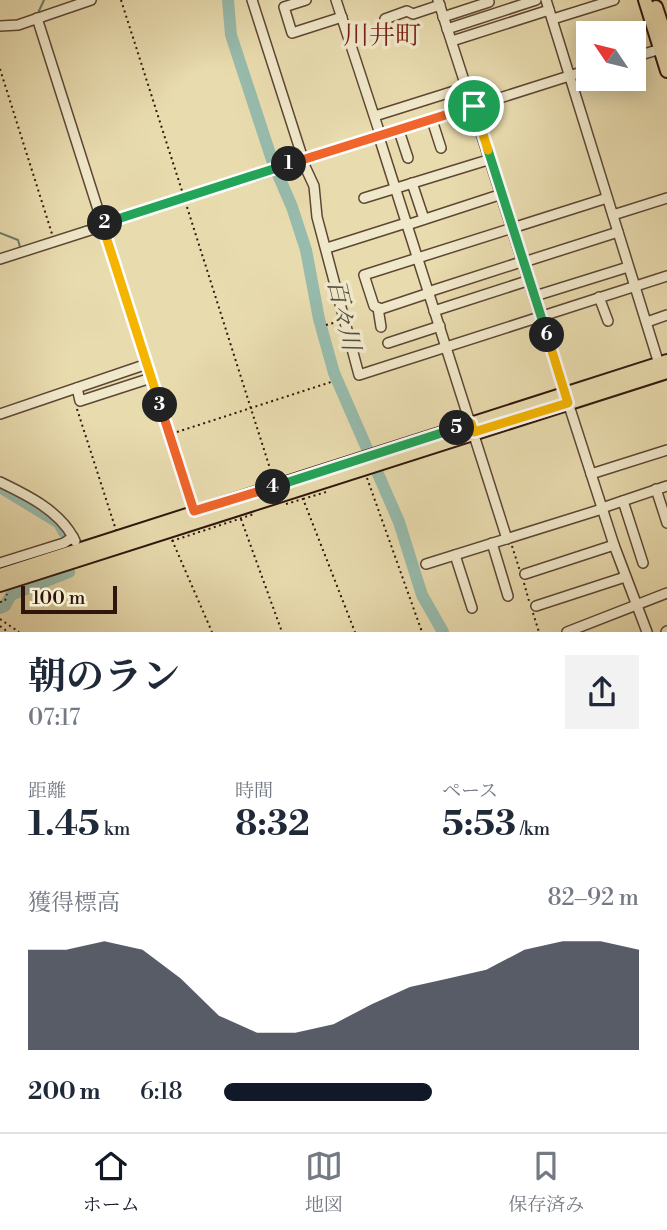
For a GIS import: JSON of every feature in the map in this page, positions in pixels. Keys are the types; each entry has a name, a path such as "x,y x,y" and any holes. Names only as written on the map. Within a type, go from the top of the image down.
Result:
{"main road":[{"path":"645,0 665,46"},
{"path":"653,0 665,46 667,71"},
{"path":"0,575 194,511 363,468 381,457 664,366"},
{"path":"3,588 170,536 275,492"}],"street":[{"path":"0,26 34,19 91,0"},
{"path":"252,0 302,160 314,186 317,216 359,375 667,276"},
{"path":"306,0 284,7 292,33 342,17"},
{"path":"336,0 508,539"},
{"path":"447,29 536,0"},
{"path":"452,41 549,10 614,0"},
{"path":"443,17 489,2"},
{"path":"386,19 407,10 413,14 439,3 614,545 646,632"},
{"path":"549,10 551,24 628,267 664,366"},
{"path":"502,11 506,23"},
{"path":"34,19 194,511"},
{"path":"646,53 665,46"},
{"path":"0,259 184,197 576,74"},
{"path":"378,115 467,87"},
{"path":"432,120 441,148"},
{"path":"399,131 408,158"},
{"path":"364,198 491,159"},
{"path":"412,183 424,219"},
{"path":"327,248 502,194"},
{"path":"381,327 378,308 374,306 364,275 607,198"},
{"path":"613,215 667,198"},
{"path":"378,308 618,232"},
{"path":"535,296 628,267"},
{"path":"434,311 530,281"},
{"path":"600,297 608,321"},
{"path":"647,322 667,315"},
{"path":"388,343 440,326"},
{"path":"0,414 147,364"},
{"path":"77,388 80,401 151,378"},
{"path":"592,474 667,450"},
{"path":"0,482 24,494 65,522 79,549"},
{"path":"426,564 667,486"},
{"path":"656,489 667,523"},
{"path":"623,501 643,564"},
{"path":"0,562 64,543 73,537"},
{"path":"492,543 508,596"},
{"path":"525,574 614,545"},
{"path":"454,555 472,608"},
{"path":"536,606 625,577"},
{"path":"568,632 667,593"}],"path":[{"path":"121,0 251,408 278,506 329,490"},
{"path":"0,69 54,242"},
{"path":"326,325 344,319"},
{"path":"169,434 331,382"},
{"path":"76,406 116,531"},
{"path":"363,468 422,632"},
{"path":"303,499 355,632"},
{"path":"212,632 170,536 253,514"},
{"path":"241,519 282,632"},
{"path":"508,539 539,632"},
{"path":"0,602 7,598 3,588"},
{"path":"0,619 19,632"},
{"path":"0,626 8,632"}],"waterway":[{"path":"38,13 44,0"},
{"name":"百々川","path":"228,0 231,35 273,163 292,207 306,250 319,319 334,373 399,522 422,595 443,632"},
{"path":"0,30 16,30"},
{"path":"0,233 18,240 20,247"},
{"path":"0,487 59,523 64,532"},
{"path":"0,608 5,606 11,595 69,572"}],"district":[{"name":"川井町","path":"382,36"}],"route":[{"path":"474,106 568,403 474,432 471,423 194,511 102,224 474,106"}]}
